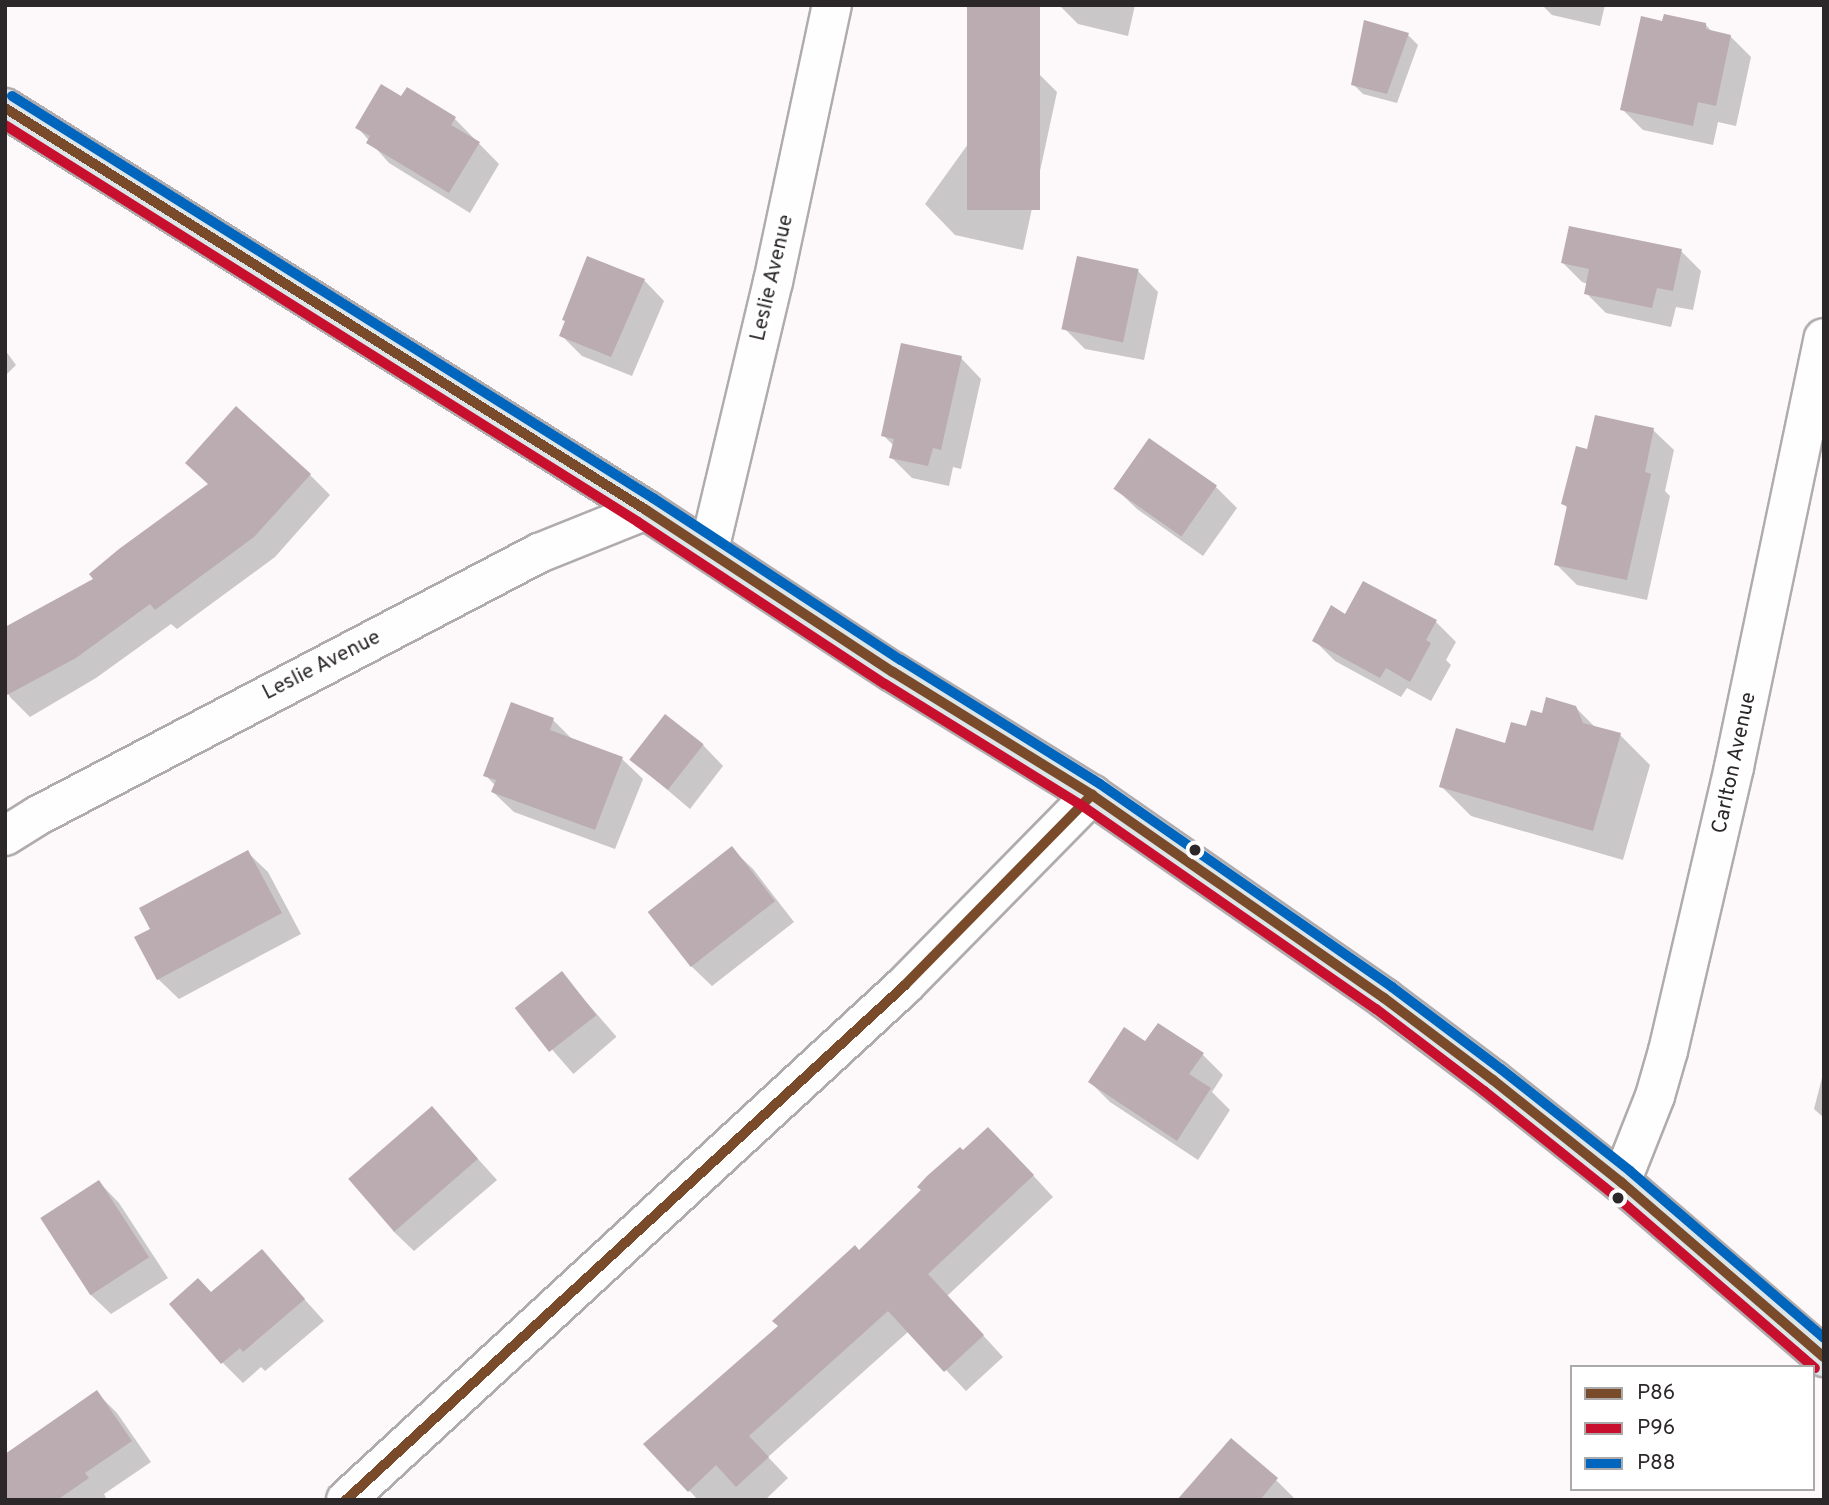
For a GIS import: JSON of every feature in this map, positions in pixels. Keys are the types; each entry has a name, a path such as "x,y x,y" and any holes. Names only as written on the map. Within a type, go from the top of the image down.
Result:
{"main road":[{"path":"5,108 646,510 893,672 1092,795 1384,998 1621,1182 1824,1357"}],"street":[{"name":"Leslie Avenue","path":"709,550 773,282 832,5"},
{"name":"Carlton Avenue","path":"1621,1182 1655,1096 1686,976 1734,767 1824,338"},
{"name":"Leslie Avenue","path":"5,836 147,757 539,553 646,510"},
{"path":"346,1500 905,985 1092,795"}],"building":[{"path":"967,5 1040,5 1040,210 967,210"},
{"path":"1664,14 1706,23 1706,29 1731,35 1716,106 1698,102 1693,126 1620,110 1641,16 1662,21"},
{"path":"1364,20 1409,33 1387,94 1351,85"},
{"path":"381,84 401,96 407,87 456,117 451,125 480,142 449,193 366,143 370,136 355,128"},
{"path":"1569,226 1682,249 1673,291 1657,288 1652,308 1584,294 1589,269 1561,263"},
{"path":"587,256 645,279 611,357 559,336 565,321 562,320"},
{"path":"1077,256 1139,269 1123,342 1061,329"},
{"path":"901,343 962,356 941,450 933,448 928,466 889,458 894,439 881,436"},
{"path":"236,406 311,474 254,537 155,610 150,604 76,658 5,696 5,627 93,579 89,574 119,549 208,484 185,463"},
{"path":"1595,415 1654,428 1645,472 1651,474 1627,580 1554,565 1567,506 1561,504 1576,446 1587,449"},
{"path":"1149,438 1217,486 1181,536 1113,489"},
{"path":"1363,581 1437,620 1426,640 1431,643 1410,682 1386,668 1380,678 1312,641 1331,605 1345,614"},
{"path":"1546,697 1576,706 1583,723 1621,733 1593,831 1439,787 1456,728 1505,743 1511,722 1526,726 1531,710 1542,713"},
{"path":"511,702 554,718 550,730 623,757 595,830 491,792 496,780 483,776"},
{"path":"665,714 704,744 668,790 629,760"},
{"path":"732,846 775,901 691,967 648,912"},
{"path":"248,850 282,913 157,980 134,937 150,929 139,908"},
{"path":"562,971 596,1015 549,1052 515,1008"},
{"path":"1158,1023 1204,1053 1189,1074 1211,1088 1177,1141 1088,1082 1124,1027 1145,1041"},
{"path":"432,1106 478,1159 394,1232 348,1179"},
{"path":"988,1127 1034,1175 928,1274 984,1335 944,1372 888,1311 749,1436 769,1457 736,1487 716,1465 688,1492 643,1444 778,1326 772,1321 855,1245 859,1250 921,1190 917,1187 927,1176 960,1147 963,1150"},
{"path":"99,1180 149,1257 90,1295 40,1218"},
{"path":"262,1249 305,1299 243,1352 240,1348 221,1364 169,1304 198,1278 211,1292"},
{"path":"97,1390 132,1441 85,1473 89,1478 57,1500 5,1500 5,1454"},
{"path":"1231,1438 1278,1478 1260,1500 1177,1500"}],"transit line":[{"name":"P88","path":"12,96 653,498 901,660 1100,784 1392,987 1501,1069 1630,1171 1824,1338"},
{"name":"P86","path":"5,108 646,510 893,672 1092,795 1384,998 1493,1080 1621,1182 1824,1357"},
{"name":"P96","path":"5,125 638,522 885,684 1084,807 1376,1009 1484,1091 1612,1193 1812,1365"},
{"name":"P86","path":"346,1500 905,985 1092,795"}]}
